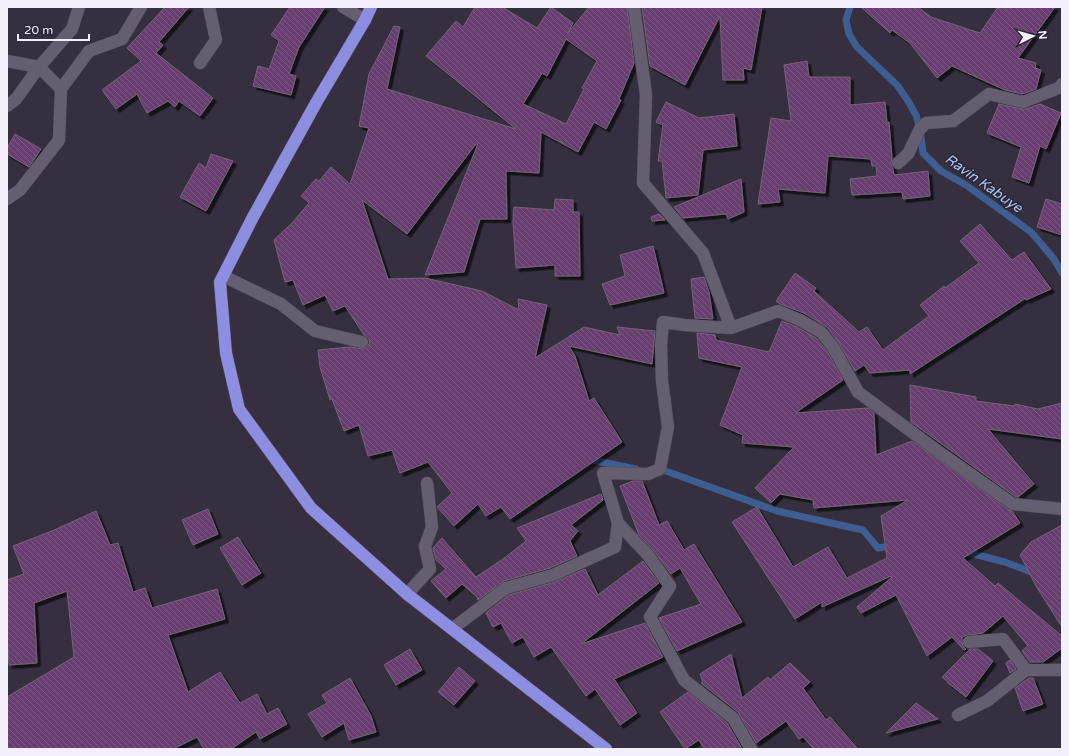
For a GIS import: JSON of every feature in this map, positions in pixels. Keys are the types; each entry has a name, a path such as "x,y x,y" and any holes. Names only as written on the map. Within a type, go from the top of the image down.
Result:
{"highway":[{"path":"372,7 316,103 253,217 220,282 226,353 239,409 311,508 406,594 606,749"}],"street":[{"path":"7,106 16,99 39,67 72,29 79,7"},
{"path":"7,199 20,190 59,140 61,89 89,51 122,39 141,7"},
{"path":"200,63 216,40 209,7"},
{"path":"342,7 365,20"},
{"path":"634,7 646,95 643,183 703,253 731,328"},
{"path":"7,61 39,67 61,89"},
{"path":"898,163 908,154 920,129 926,123 953,121 989,94 1024,102 1061,87 1062,84"},
{"path":"223,276 281,304 315,331 362,342"},
{"path":"751,749 733,718 684,680 650,617 670,586 648,555 618,522 602,473 648,474 660,469 668,427 662,381 661,345 663,322 731,328 778,311 800,320 821,332 833,347 858,392 939,452 1013,504 1062,509"},
{"path":"406,594 430,569 426,546 432,527 427,483"},
{"path":"452,629 506,588 553,575 615,547 618,522"},
{"path":"969,642 1003,639 1026,670"},
{"path":"958,715 987,701 1026,670 1062,670"}],"building":[{"path":"165,7 189,7 159,42 163,45 156,53 213,98 200,116 179,101 175,107 168,101 147,113 137,94 116,109 102,90 141,61 127,48"},
{"path":"290,7 325,7 299,47 289,74 296,76 291,95 253,86 258,66 269,69 279,41 271,35"},
{"path":"475,7 502,7 537,28 551,7 573,23 568,33 589,7 627,7 634,63 619,99 621,100 606,129 594,122 578,152 541,132 539,173 506,171 507,219 480,219 464,272 425,275 478,144 476,144 407,234 362,200 388,279 425,278 482,291 519,310 518,299 547,305 535,358 584,327 620,335 617,327 655,331 652,364 569,346 575,356 589,401 594,398 622,442 510,519 501,507 486,516 478,504 454,526 437,507 452,493 428,462 400,473 392,450 368,456 359,425 344,431 332,399 330,400 320,367 318,350 350,347 364,349 370,344 369,339 364,335 345,306 333,311 325,295 303,305 293,280 285,282 274,240 292,223 309,203 301,196 316,179 319,181 331,167 350,184 369,128 359,126 369,74 394,26 400,27 387,89 516,129 426,56 456,21 463,27","holes":["566,39 597,61 582,88 584,89 566,124 523,104 542,73 547,76"]},
{"path":"642,7 762,7 751,70 743,68 744,80 723,80 720,16 685,85 650,66"},
{"path":"861,7 918,7 931,17 980,33 998,7 1055,7 1018,58 1036,63 1035,68 1041,70 1036,89 1022,94 1005,90 952,66 937,78 910,43 892,30 890,33"},
{"path":"807,61 809,77 850,77 850,105 885,102 887,123 889,122 892,158 891,164 894,175 928,171 930,196 903,199 902,192 852,195 850,179 877,176 876,166 872,166 871,159 828,156 825,193 778,189 780,202 758,204 771,118 791,121 784,65"},
{"path":"666,102 699,118 734,114 737,146 703,150 698,195 666,198 662,161 658,161 663,125 656,122"},
{"path":"999,104 1026,109 1040,104 1061,113 1046,149 1040,146 1029,183 1012,177 1021,147 987,133"},
{"path":"15,134 41,149 29,167 7,154 7,148"},
{"path":"211,154 233,161 206,211 180,197 199,163 206,168"},
{"path":"741,179 744,212 728,219 726,214 683,218 674,207"},
{"path":"555,199 573,200 573,212 579,212 580,276 555,276 555,265 516,268 513,222 514,207 554,210"},
{"path":"1046,199 1062,204 1062,235 1037,227"},
{"path":"659,214 665,220 652,221 651,217"},
{"path":"980,224 1012,260 1024,252 1051,289 1026,300 1026,298 910,374 910,370 870,373 864,365 855,371 839,343 827,327 804,313 776,301 795,273 816,288 814,291 859,332 867,327 883,350 929,316 920,305 944,286 945,288 979,263 960,241"},
{"path":"653,246 664,293 610,305 602,284 625,276 620,255"},
{"path":"704,277 709,292 713,319 695,318 691,279"},
{"path":"782,321 797,327 816,338 827,351 843,380 795,413 868,408 874,413 876,455 912,441 1012,511 1020,523 963,558 995,586 998,583 1062,636 1062,648 1043,662 1030,662 1022,651 1028,646 1003,616 983,633 964,636 962,638 962,642 966,649 964,650 952,637 927,656 896,595 861,613 857,607 892,577 891,576 822,607 822,602 795,619 732,522 757,507 793,567 828,547 847,578 887,558 881,516 908,500 814,508 813,500 780,494 771,503 755,488 794,447 742,443 743,435 720,425 742,367 699,358 697,333 715,335 716,340 769,352"},
{"path":"910,385 976,397 976,401 1014,406 1015,404 1038,409 1062,403 1062,439 988,429 1034,484 1016,497 911,422"},
{"path":"633,481 642,481 659,525 667,521 684,550 694,544 742,622 677,651 659,618 701,604 680,568 671,574 654,551 639,535 620,486"},
{"path":"601,494 603,500 571,525 578,531 570,541 577,556 550,568 504,581 478,600 477,597 462,584 446,598 431,581 446,569 436,560 433,548 442,538 476,577 526,541 517,528"},
{"path":"208,509 218,534 193,545 182,520"},
{"path":"96,511 110,545 118,543 133,592 145,588 152,608 217,589 225,619 168,635 188,692 220,672 240,703 257,694 267,714 278,708 287,724 260,739 256,732 231,749 204,749 197,737 173,749 7,749 7,697 74,657 67,591 34,603 37,663 9,665 7,634 7,580 24,574 13,546 52,531"},
{"path":"1062,525 1062,627 1036,586 1020,555 1031,542"},
{"path":"238,537 261,573 242,585 220,548"},
{"path":"643,561 659,583 581,644 645,623 663,657 614,679 637,713 620,725 595,689 586,696 551,647 534,657 523,637 512,643 501,623 493,627 486,613 509,595 555,582 585,569 598,595"},
{"path":"410,649 422,670 396,685 384,665"},
{"path":"970,649 978,649 993,661 966,697 942,677"},
{"path":"731,654 742,698 768,677 770,680 790,663 810,682 803,688 826,720 830,717 858,749 814,749 803,737 799,739 786,721 756,743 738,712 701,683 703,682 700,674"},
{"path":"1010,660 1016,669 1010,673 1006,663"},
{"path":"459,667 475,681 454,705 438,692"},
{"path":"350,678 371,716 376,732 349,740 344,723 322,737 308,714 327,703 322,695"},
{"path":"1029,678 1033,678 1043,704 1023,711 1015,688"},
{"path":"688,692 727,723 742,749 704,749 699,740 685,749 660,712"},
{"path":"916,703 938,719 886,733"}],"waterway":[{"name":"Ravin Kabuye","path":"850,7 846,20 849,34 857,47 897,85 908,101 916,115 920,129 923,153 941,171 966,185 1031,232 1054,259 1062,273"},
{"path":"587,459 636,469"},
{"path":"658,469 777,511 863,530 878,548 894,545"},
{"path":"962,551 1005,562 1036,574"}]}
